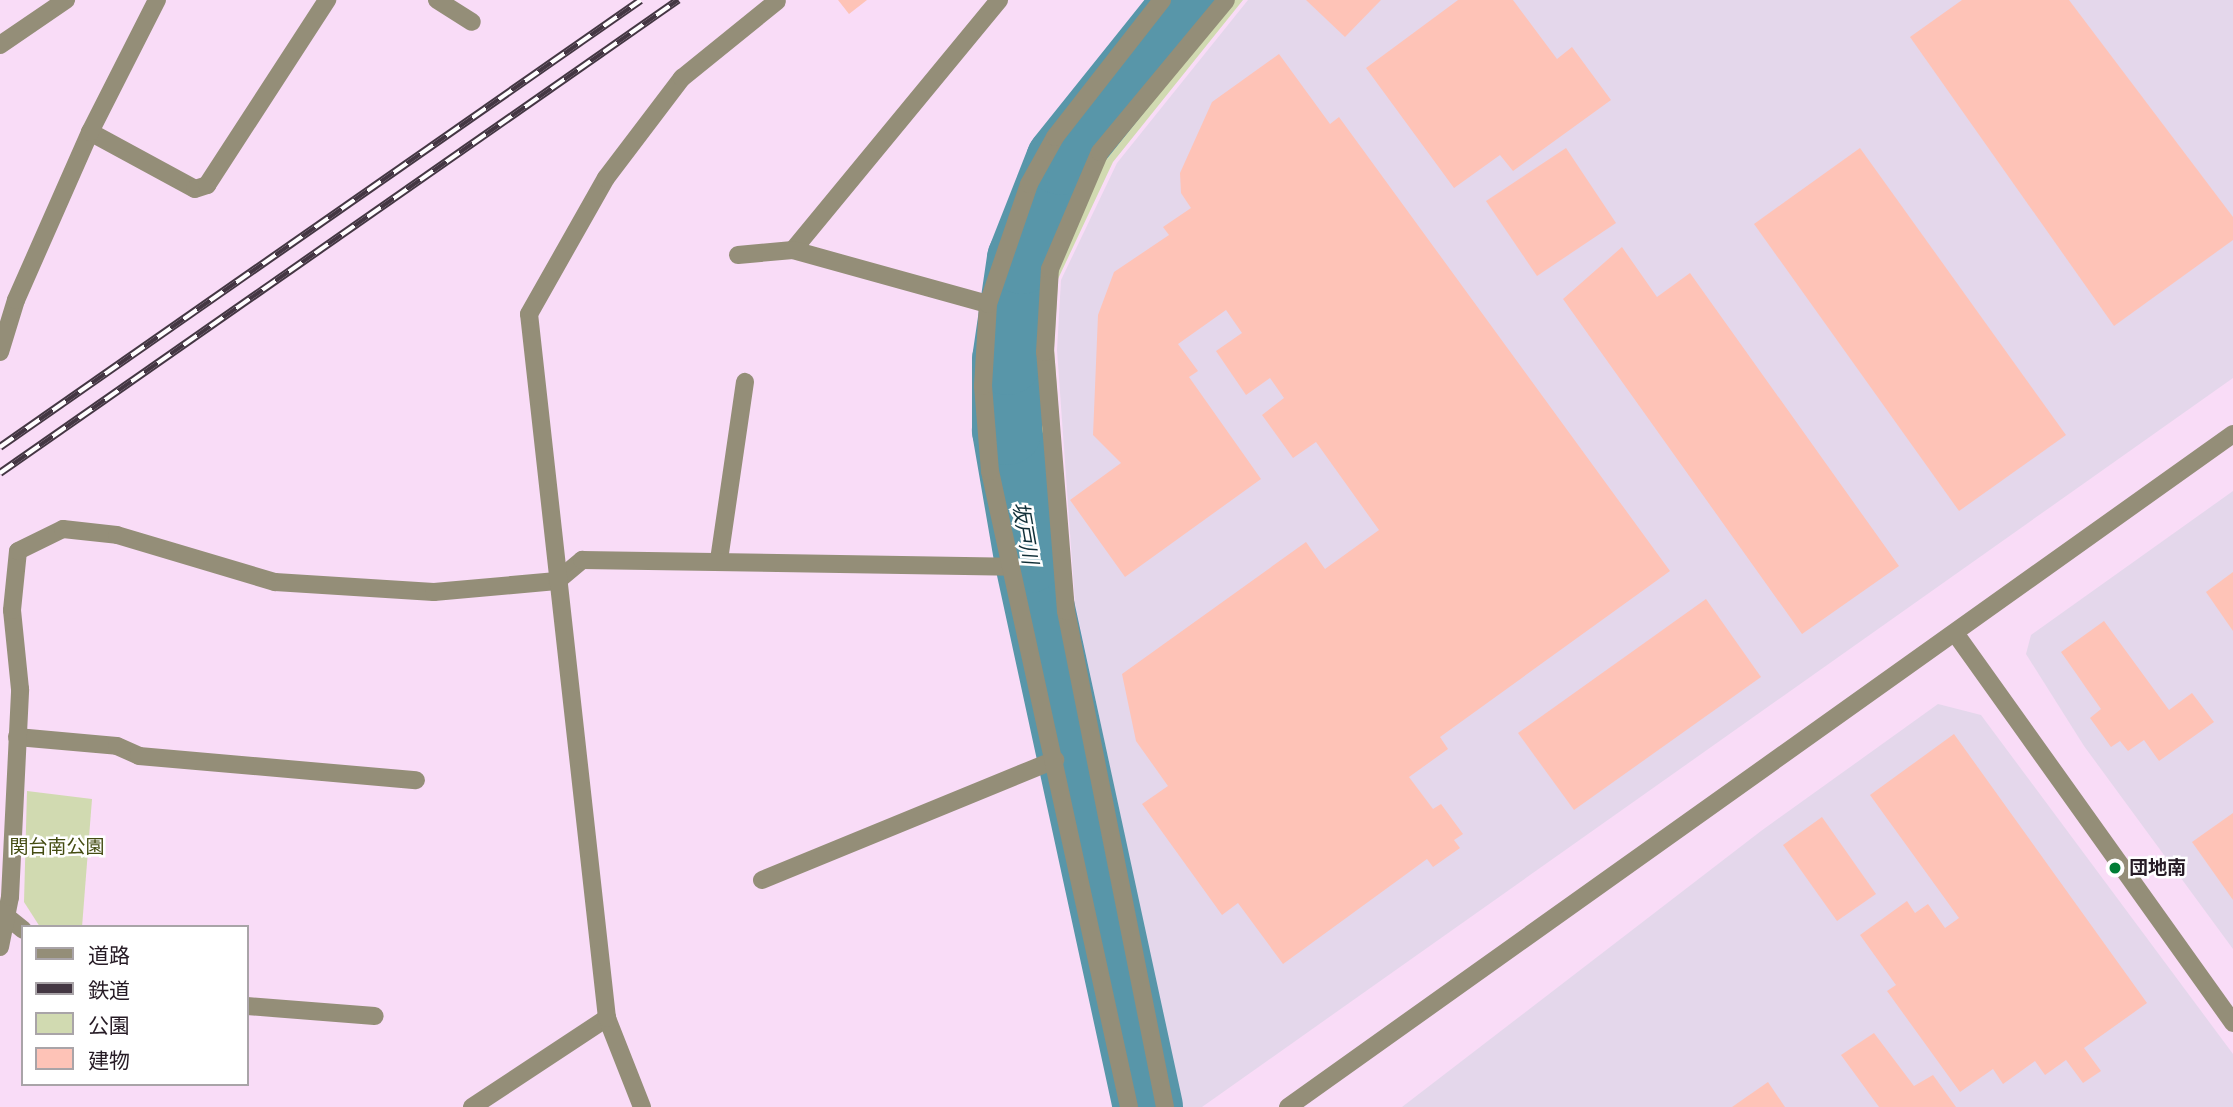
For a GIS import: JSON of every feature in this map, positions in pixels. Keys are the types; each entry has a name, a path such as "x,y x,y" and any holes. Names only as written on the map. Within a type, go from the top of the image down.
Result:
{"street":[{"path":"0,45 66,0"},
{"path":"0,352 16,299 90,132 157,0"},
{"path":"90,132 195,189 207,185 327,0"},
{"path":"437,0 471,22"},
{"path":"793,250 999,0"},
{"path":"1129,1107 1011,567 985,410 988,304 1024,197 1055,137 1162,0"},
{"path":"1165,1107 1066,611 1045,352 1050,269 1100,152 1226,0"},
{"path":"642,1107 607,1018 529,314 606,178 682,78 777,1"},
{"path":"738,255 793,250 988,304"},
{"path":"719,560 745,382"},
{"path":"1288,1107 2233,434"},
{"path":"0,947 6,916 5,898 18,737 12,610 18,551 62,529 117,535 275,582 434,592 557,582 582,560 719,560 1011,567"},
{"path":"1955,633 2233,1023"},
{"path":"18,737 117,746 139,756 416,780"},
{"path":"762,880 1055,761"},
{"path":"6,916 21,928"},
{"path":"248,1006 375,1016"},
{"path":"472,1107 607,1018"}],"shaded area":[{"path":"1248,0 2233,0 2233,378 1202,1107 1182,1107 1075,603 1057,350 1061,280 1117,163"},
{"path":"2233,491 2233,949 2084,746 2026,654 2031,635"},
{"path":"1938,704 1981,715 2233,1054 2233,1107 1402,1107 1761,831"}],"green space":[{"path":"1202,0 1243,0 1113,162 1058,279 1054,348 1072,603 1179,1107 1153,1107 1039,550 1016,353 1029,270 1055,175"},
{"name":"関台南公園","path":"27,791 92,799 82,925 39,925 24,902"}],"building":[{"path":"838,0 867,0 849,14"},
{"path":"1306,0 1381,0 1345,37"},
{"path":"1458,0 1513,0 1557,59 1572,47 1611,100 1513,171 1500,155 1454,188 1366,68"},
{"path":"1962,0 2069,0 2233,217 2233,240 2114,326 1910,37"},
{"path":"1279,54 1330,124 1339,117 1670,571 1440,737 1448,749 1409,777 1433,809 1441,804 1463,834 1454,840 1460,848 1433,867 1427,859 1283,964 1238,903 1222,915 1142,804 1168,786 1136,741 1122,674 1306,542 1325,569 1379,530 1316,442 1293,458 1262,415 1284,398 1270,378 1246,395 1216,351 1242,333 1226,310 1178,344 1198,371 1189,377 1261,479 1125,577 1070,500 1121,463 1093,435 1098,315 1114,272 1169,235 1163,227 1191,208 1181,193 1180,173 1212,102"},
{"path":"1566,148 1616,223 1537,276 1486,201"},
{"path":"1860,148 2066,435 1959,511 1754,224"},
{"path":"1622,247 1657,297 1690,273 1899,566 1802,634 1563,299"},
{"path":"2233,572 2233,631 2206,592"},
{"path":"1706,599 1761,677 1574,810 1518,733"},
{"path":"2104,621 2169,710 2192,693 2214,722 2159,761 2144,740 2128,751 2120,741 2111,747 2090,718 2101,709 2061,652"},
{"path":"1954,734 2147,1003 2084,1048 2101,1071 2083,1083 2066,1060 2045,1075 2035,1061 2003,1084 1993,1069 1960,1092 1887,991 1896,985 1860,935 1907,901 1915,913 1928,904 1945,928 1959,918 1870,795"},
{"path":"2233,813 2233,900 2192,842"},
{"path":"1822,817 1876,894 1837,921 1783,845"},
{"path":"1874,1033 1914,1086 1933,1075 1956,1107 1879,1107 1841,1055"},
{"path":"1768,1082 1785,1107 1732,1107"}],"waterway":[{"name":"坂戸川","path":"1148,1107 1029,558 1007,430 1007,360 1022,259 1061,160 1189,0"}],"railway":[{"path":"0,447 641,0"},
{"path":"0,473 678,0"}],"place":[{"name":"団地南","path":"2115,868"}]}
